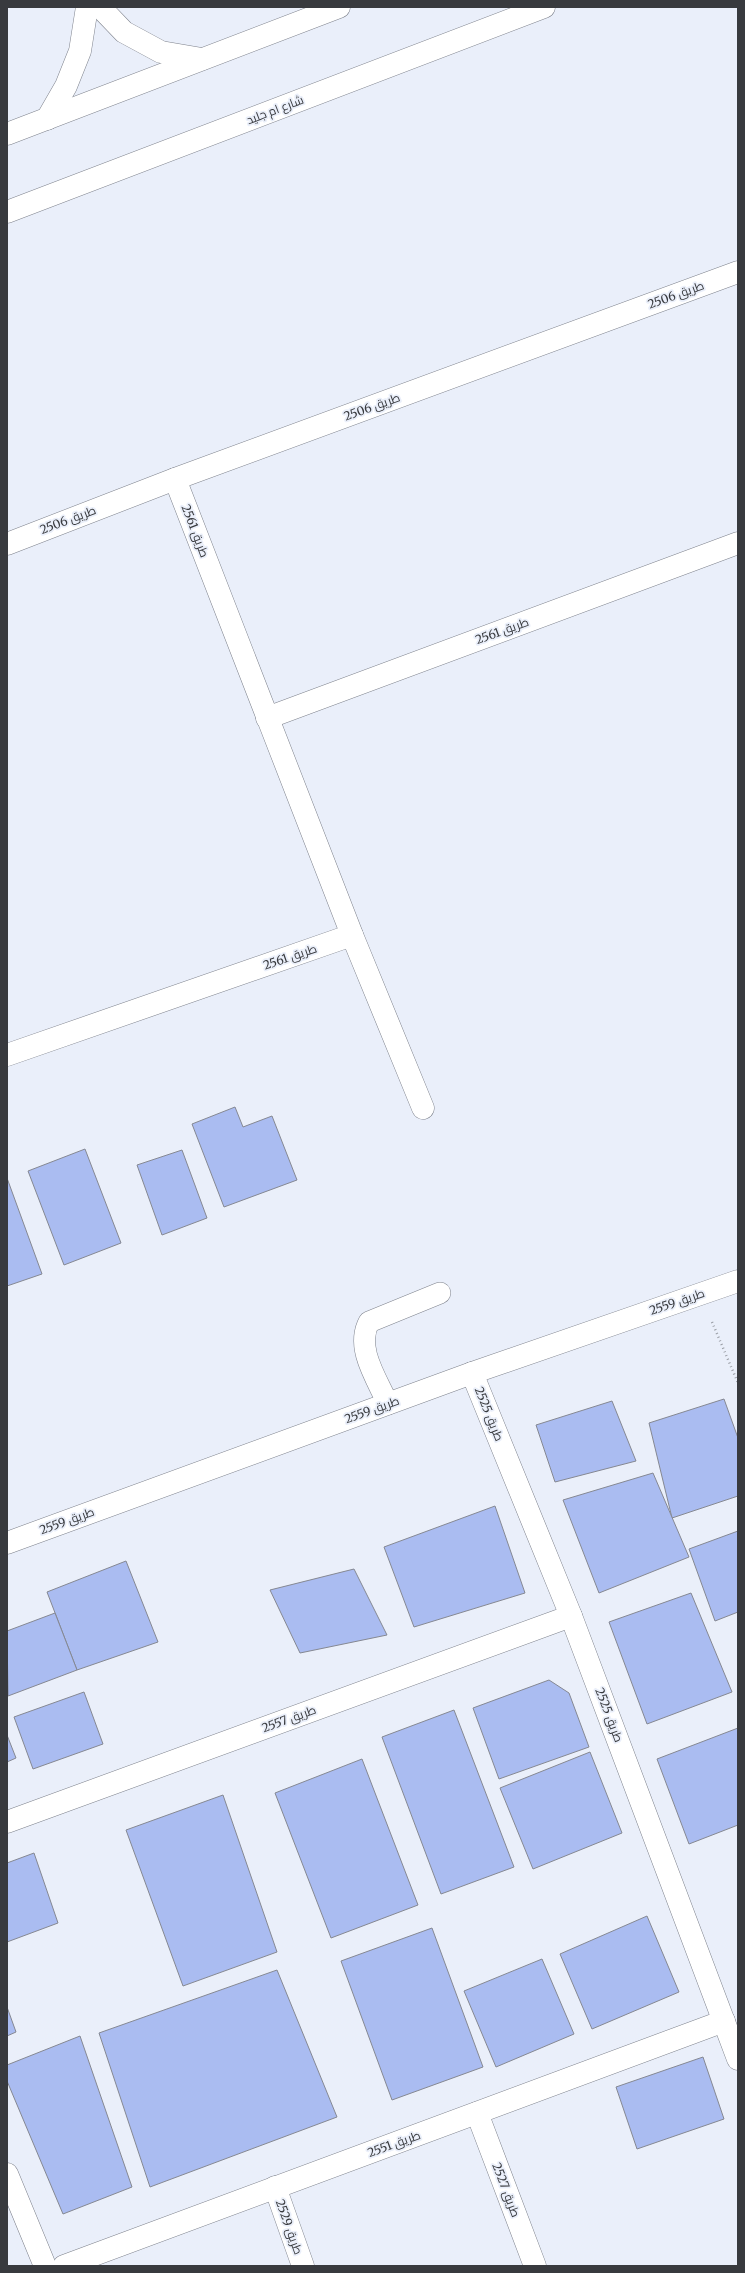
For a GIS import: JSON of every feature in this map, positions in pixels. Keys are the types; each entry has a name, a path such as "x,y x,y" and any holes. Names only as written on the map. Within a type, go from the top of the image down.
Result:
{"street":[{"path":"47,119 66,86 80,51 87,7"},
{"path":"100,7 124,32 161,52 202,59"},
{"path":"7,134 339,7"},
{"name":"شارع ام جليد","path":"7,212 544,7"},
{"name":"طريق 2506","path":"7,544 175,479 738,272"},
{"name":"طريق 2561","path":"7,1055 352,935 175,479"},
{"name":"طريق 2561","path":"267,718 738,543"},
{"path":"352,935 423,1108"},
{"name":"طريق 2559","path":"7,1543 472,1373 738,1281"},
{"name":"طريق 2525","path":"472,1373 572,1616 738,2059"},
{"name":"طريق 2557","path":"7,1822 572,1616"},
{"name":"طريق 2551","path":"64,2266 724,2021"},
{"name":"طريق 2527","path":"477,2113 535,2266"},
{"path":"7,2174 45,2266"},
{"name":"طريق 2529","path":"275,2187 303,2266"}],"lane":[{"path":"388,1404 366,1352 364,1332 370,1322 440,1293"}],"path":[{"path":"700,1294 738,1383"}],"building":[{"path":"235,1107 243,1127 272,1116 297,1180 224,1207 192,1124"},
{"path":"85,1149 121,1243 64,1265 28,1171"},
{"path":"182,1150 207,1218 162,1235 137,1165"},
{"path":"7,1178 42,1274 7,1286"},
{"path":"724,1399 738,1438 738,1496 672,1518 649,1423"},
{"path":"612,1401 636,1461 555,1482 536,1425"},
{"path":"653,1473 689,1557 599,1593 563,1500"},
{"path":"495,1506 525,1593 414,1627 384,1547"},
{"path":"738,1531 738,1612 715,1621 689,1549"},
{"path":"126,1561 158,1642 77,1670 47,1592"},
{"path":"354,1569 387,1635 300,1653 270,1590"},
{"path":"691,1593 732,1692 647,1724 609,1622"},
{"path":"55,1613 77,1670 8,1696 7,1631"},
{"path":"549,1680 569,1693 589,1747 499,1779 473,1708"},
{"path":"84,1692 103,1744 33,1769 14,1717"},
{"path":"454,1710 514,1867 441,1894 382,1737"},
{"path":"738,1728 738,1825 689,1844 657,1759"},
{"path":"7,1735 16,1758 7,1762"},
{"path":"590,1752 622,1833 533,1869 500,1788"},
{"path":"362,1759 418,1905 331,1938 275,1793"},
{"path":"223,1795 277,1952 183,1986 126,1830"},
{"path":"34,1853 58,1923 7,1942 7,1863"},
{"path":"647,1916 679,1992 592,2029 560,1954"},
{"path":"432,1928 483,2067 392,2100 341,1961"},
{"path":"542,1959 574,2034 496,2067 464,1991"},
{"path":"277,1970 337,2117 150,2187 99,2033"},
{"path":"7,2007 16,2032 7,2036"},
{"path":"80,2036 132,2187 63,2214 7,2081 7,2065"},
{"path":"703,2057 724,2119 637,2149 616,2087"}]}
